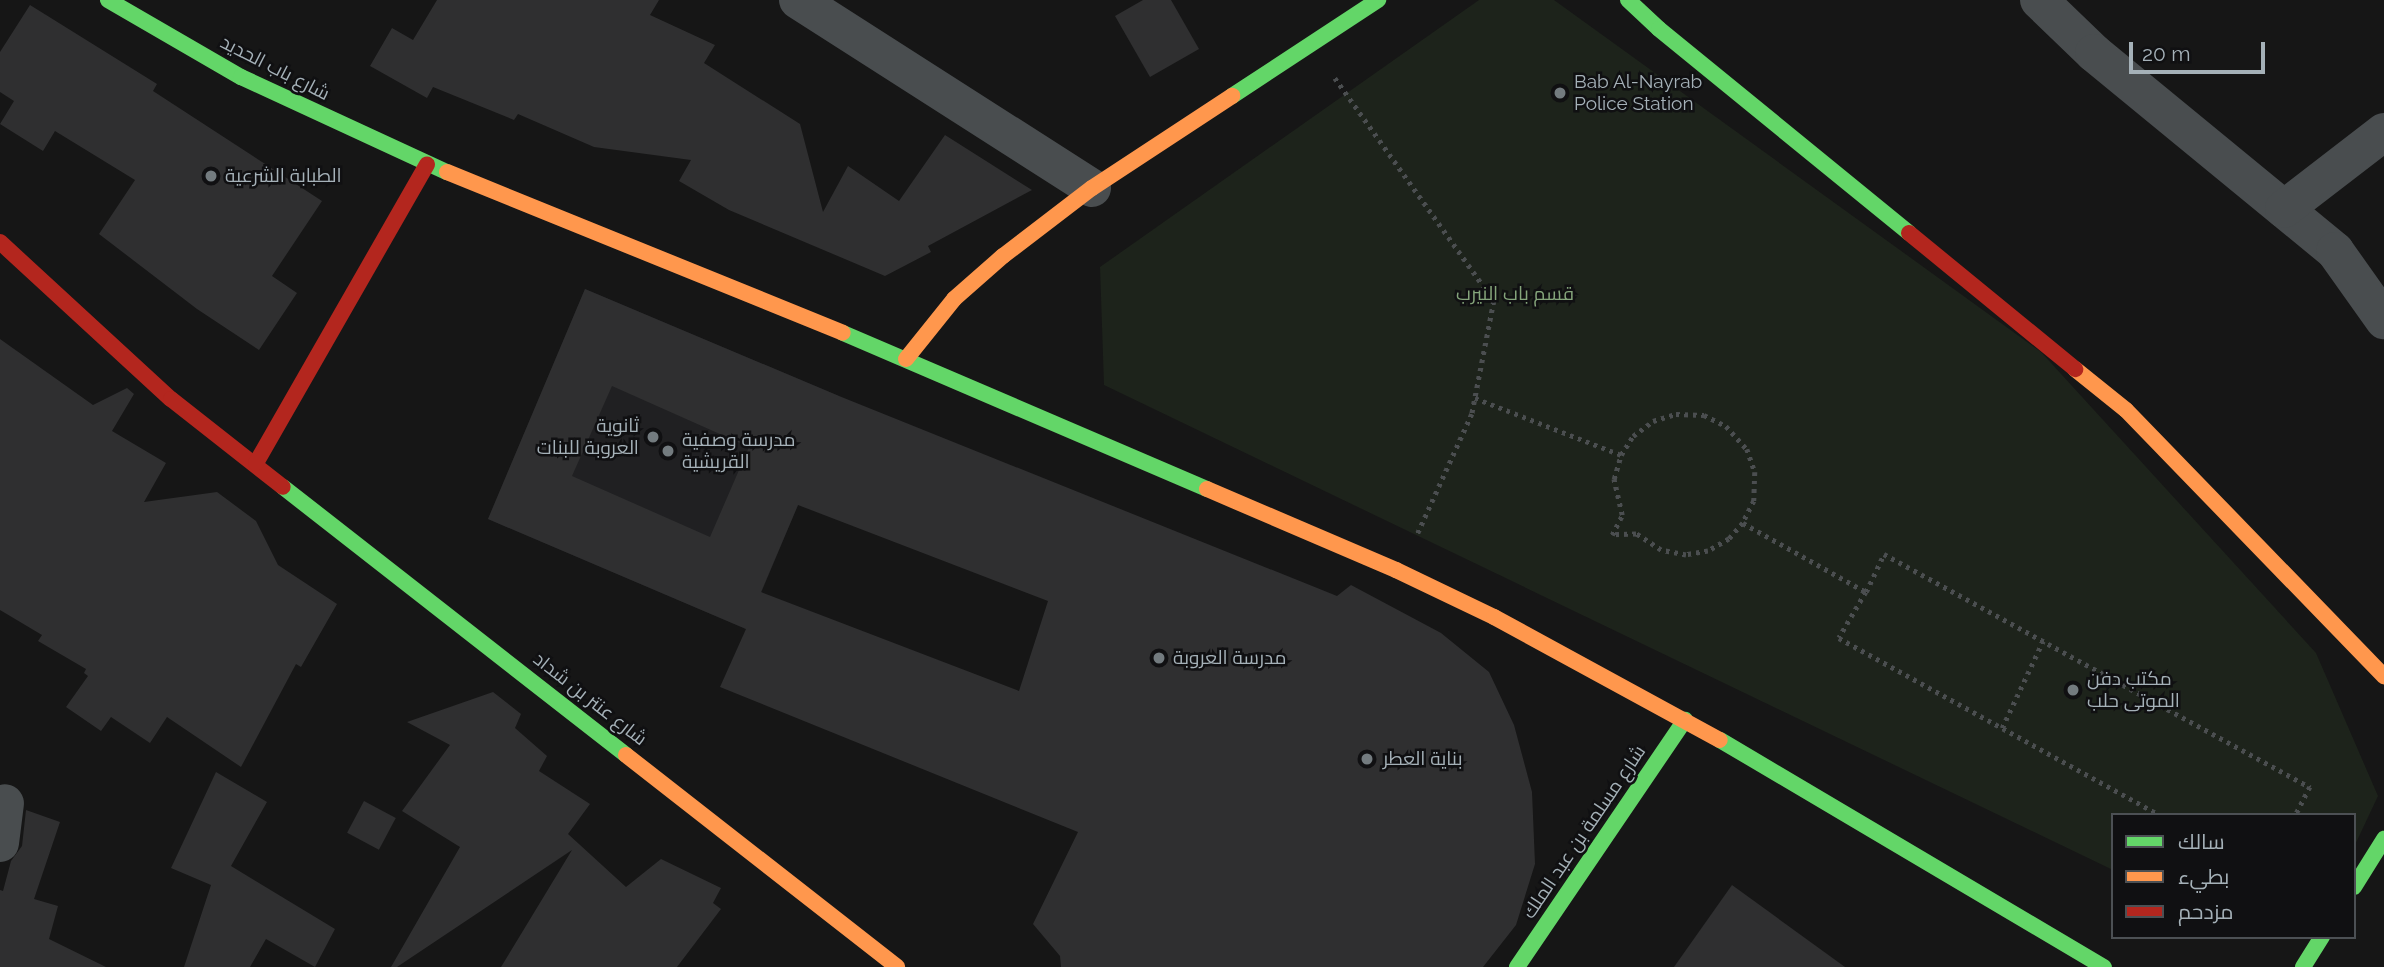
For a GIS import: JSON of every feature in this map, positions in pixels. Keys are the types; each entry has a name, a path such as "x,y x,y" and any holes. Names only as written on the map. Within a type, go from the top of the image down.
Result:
{"main road":[{"name":"شارع باب الحديد","path":"108,0 241,78 427,164 906,359 1396,570 1494,617 1685,720 2104,967"},
{"path":"1628,0 1659,29 2126,410 2384,677"},
{"path":"906,359 954,299 1003,256 1092,188 1311,43 1357,5"},
{"path":"256,463 427,164"},
{"name":"شارع عنتر بن شداد","path":"0,242 172,399 897,967"},
{"name":"شارع مسلمة بن عبد الملك","path":"1517,967 1685,720"},
{"path":"2356,884 2384,839"},
{"path":"2303,967 2321,939"}],"street":[{"path":"798,0 1092,188"},
{"path":"2039,0 2094,53 2335,251 2384,320"},
{"path":"2284,209 2384,132"},
{"path":"0,843 5,803"}],"path":[{"path":"1311,43 1494,301 1472,414 1417,536 1396,570"},
{"path":"1475,398 1621,455"},
{"path":"1676,414 1704,415 1726,426 1747,449 1755,472 1754,501 1743,523 1729,539 1708,551 1686,555 1661,550 1636,534 1612,535 1622,515 1614,479 1621,455 1633,436 1653,421 1676,414"},
{"path":"1743,523 1866,592"},
{"path":"2155,813 1839,638 1884,554 2310,787 2297,813"},
{"path":"2002,728 2043,641"}],"shaded area":[{"name":"مدرسة وصفية القريشية","path":"585,289 839,396 798,505 746,629 488,519"}],"green space":[{"name":"قسم باب النيرب","path":"1479,0 1554,0 2041,352 2316,653 2378,796 2356,843 2356,813 2111,813 2111,869 1104,385 1100,267"}],"building":[{"path":"437,0 659,0 650,15 715,45 704,63 800,124 823,212 848,166 899,201 945,135 1032,190 928,246 931,252 885,276 729,210 679,181 691,160 594,147 518,114 514,120 433,87 427,98 370,66 392,28 413,40"},
{"path":"1143,0 1171,0 1199,49 1150,77 1115,16"},
{"path":"30,5 157,84 153,91 322,201 272,276 297,293 259,350 197,309 99,234 135,180 55,131 43,151 0,124 14,101 0,92 0,52"},
{"path":"585,289 839,396 1337,596 1351,585 1441,633 1489,672 1514,725 1532,792 1535,864 1516,925 1483,967 1061,967 1060,956 1033,924 1078,832 720,687 746,629 488,519","holes":["612,386 749,447 710,537 572,476","798,505 1048,601 1019,691 761,592"]},
{"path":"0,339 93,405 127,388 134,394 112,431 166,463 144,502 217,492 256,521 278,565 337,604 301,667 296,664 241,767 167,717 150,743 111,717 101,731 66,707 88,676 84,673 86,669 38,641 42,635 0,610"},
{"path":"493,692 521,714 515,728 547,756 539,771 590,804 568,834 626,887 661,859 721,888 713,903 721,909 677,967 501,967 572,850 397,967 391,967 460,847 402,811 450,745 407,722"},
{"path":"216,772 267,802 231,866 335,929 315,967 266,939 250,967 184,967 211,885 171,868"},
{"path":"364,801 396,818 379,850 347,833"},
{"path":"26,810 60,822 34,899 58,906 49,939 106,967 0,967 0,890 3,891 11,861 22,846"},
{"path":"1732,885 1845,967 1674,967"}],"traffic: fast":[{"path":"108,0 241,77 447,172"},
{"path":"1232,96 1378,0"},
{"path":"1628,0 1659,29 1909,233"},
{"path":"843,333 1207,489"},
{"path":"283,487 626,755"},
{"path":"1517,967 1685,720"},
{"path":"1720,740 2104,967"},
{"path":"2356,884 2384,839"},
{"path":"2303,967 2321,939"}],"traffic: slow":[{"path":"906,359 954,299 1003,256 1092,188 1232,96"},
{"path":"447,172 843,333"},
{"path":"2075,369 2126,410 2384,676"},
{"path":"1207,489 1396,570 1494,617 1720,740"},
{"path":"626,755 897,967"}],"traffic: jam":[{"path":"256,463 427,164"},
{"path":"1909,233 2075,369"},
{"path":"0,242 171,399 283,487"}],"place":[{"name":"Bab Al-Nayrab Police Station","path":"1560,93"},
{"name":"الطبابة الشرعية","path":"211,176"},
{"name":"ثانوية العروبة للبنات","path":"653,437"},
{"name":"مدرسة وصفية القريشية","path":"668,451"},
{"name":"مدرسة العروبة","path":"1159,658"},
{"name":"مكتب دفن الموتى حلب","path":"2073,690"},
{"name":"بناية العطر","path":"1367,759"}]}
